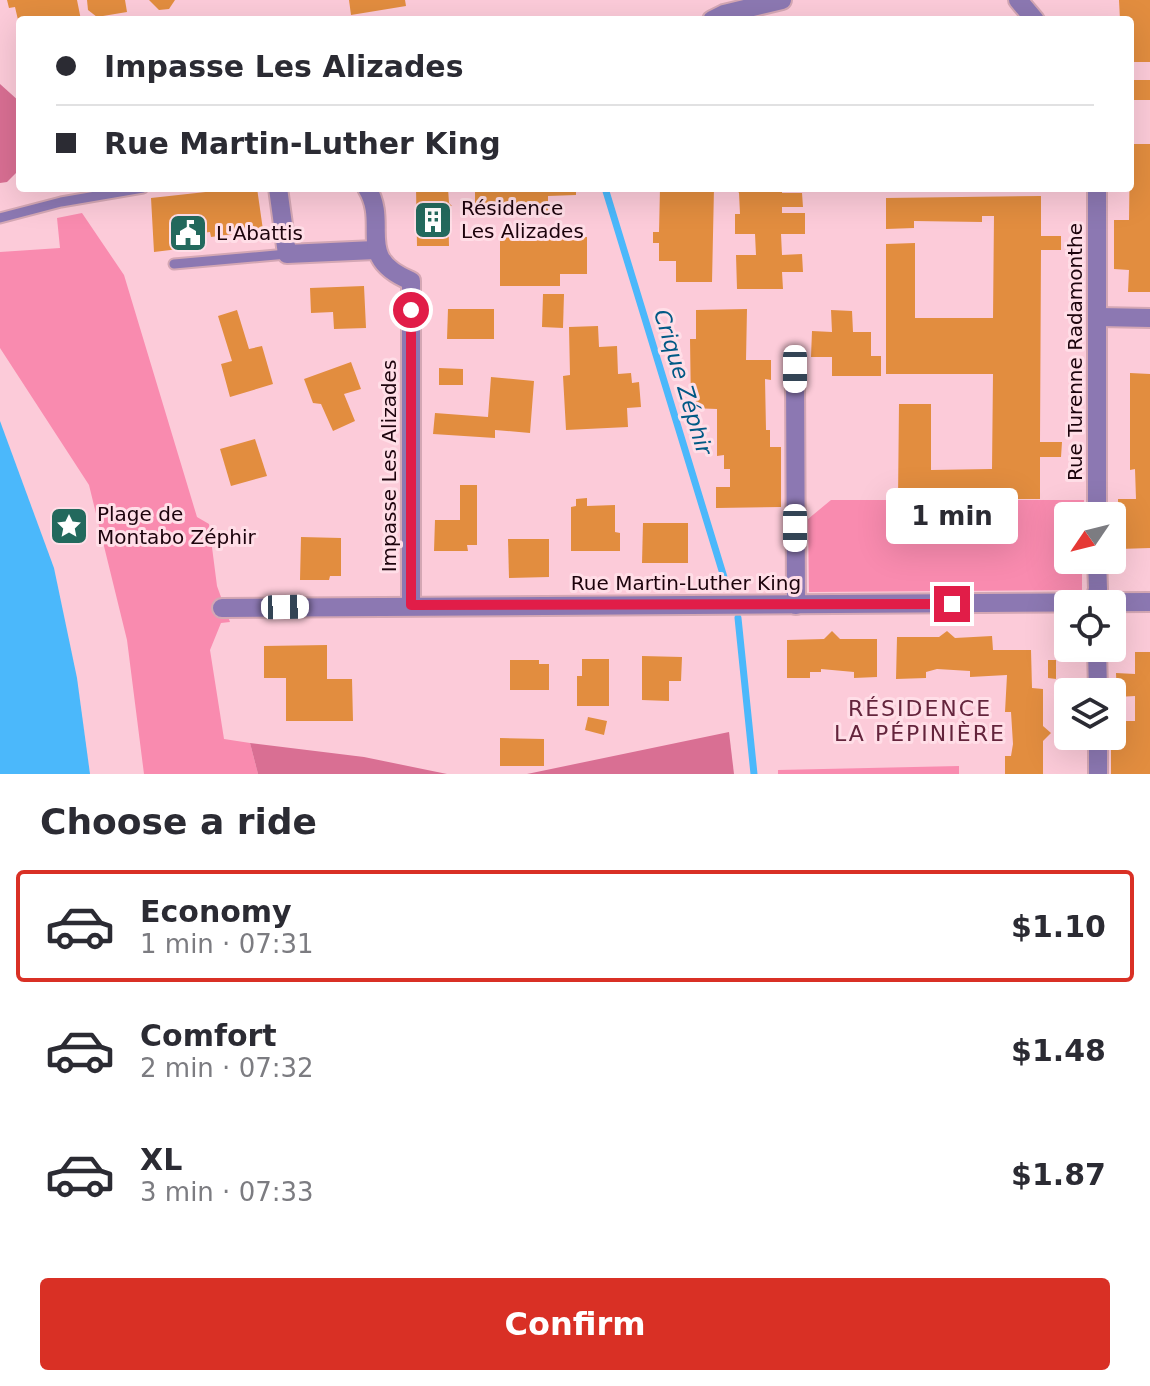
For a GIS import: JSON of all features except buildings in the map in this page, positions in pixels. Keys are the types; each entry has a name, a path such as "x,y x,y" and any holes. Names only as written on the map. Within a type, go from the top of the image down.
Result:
{"street":[{"path":"720,16 782,0"},
{"path":"1018,0 1032,16"},
{"path":"279,192 287,254 375,250 373,198 369,192"},
{"name":"Rue Turenne Radamonthe","path":"1097,192 1097,502"},
{"name":"Impasse Les Alizades","path":"375,250 381,263 411,281 411,605"},
{"path":"1099,317 1150,318"},
{"path":"795,369 796,605"},
{"name":"Rue Martin-Luther King","path":"1126,603 1150,602"},
{"name":"Rue Martin-Luther King","path":"222,608 1054,604"},
{"path":"1098,750 1098,774"}],"lane":[{"path":"0,218 61,202 120,192"},
{"path":"174,264 287,254"}],"shaded area":[{"path":"0,84 16,98 16,173 7,182 0,183"},
{"path":"82,213 124,275 197,517 209,524 217,586 230,622 221,623 210,650 224,739 250,743 258,774 144,774 127,640 89,485 0,348 0,252 60,248 57,218"},
{"path":"831,500 1084,500 1054,502 1054,574 1082,574 1082,590 809,592 808,519"},
{"path":"729,732 734,774 527,774"},
{"path":"250,743 364,757 447,774 258,774"},
{"path":"959,766 959,774 778,774 778,770"}],"water":[{"path":"0,421 54,568 77,678 90,774 0,774"}],"waterway":[{"name":"Crique Zéphir","path":"606,192 727,587"},
{"name":"Crique Zéphir","path":"738,618 754,774"}],"place":[{"name":"Résidence Les Alizades","path":"433,220"},
{"name":"L'Abattis","path":"188,233"},
{"name":"Plage de Montabo Zéphir","path":"69,526"}],"district":[{"name":"RÉSIDENCE LA PÉPINIÈRE","path":"920,720"}],"route":[{"path":"411,310 411,605 952,604"}]}
